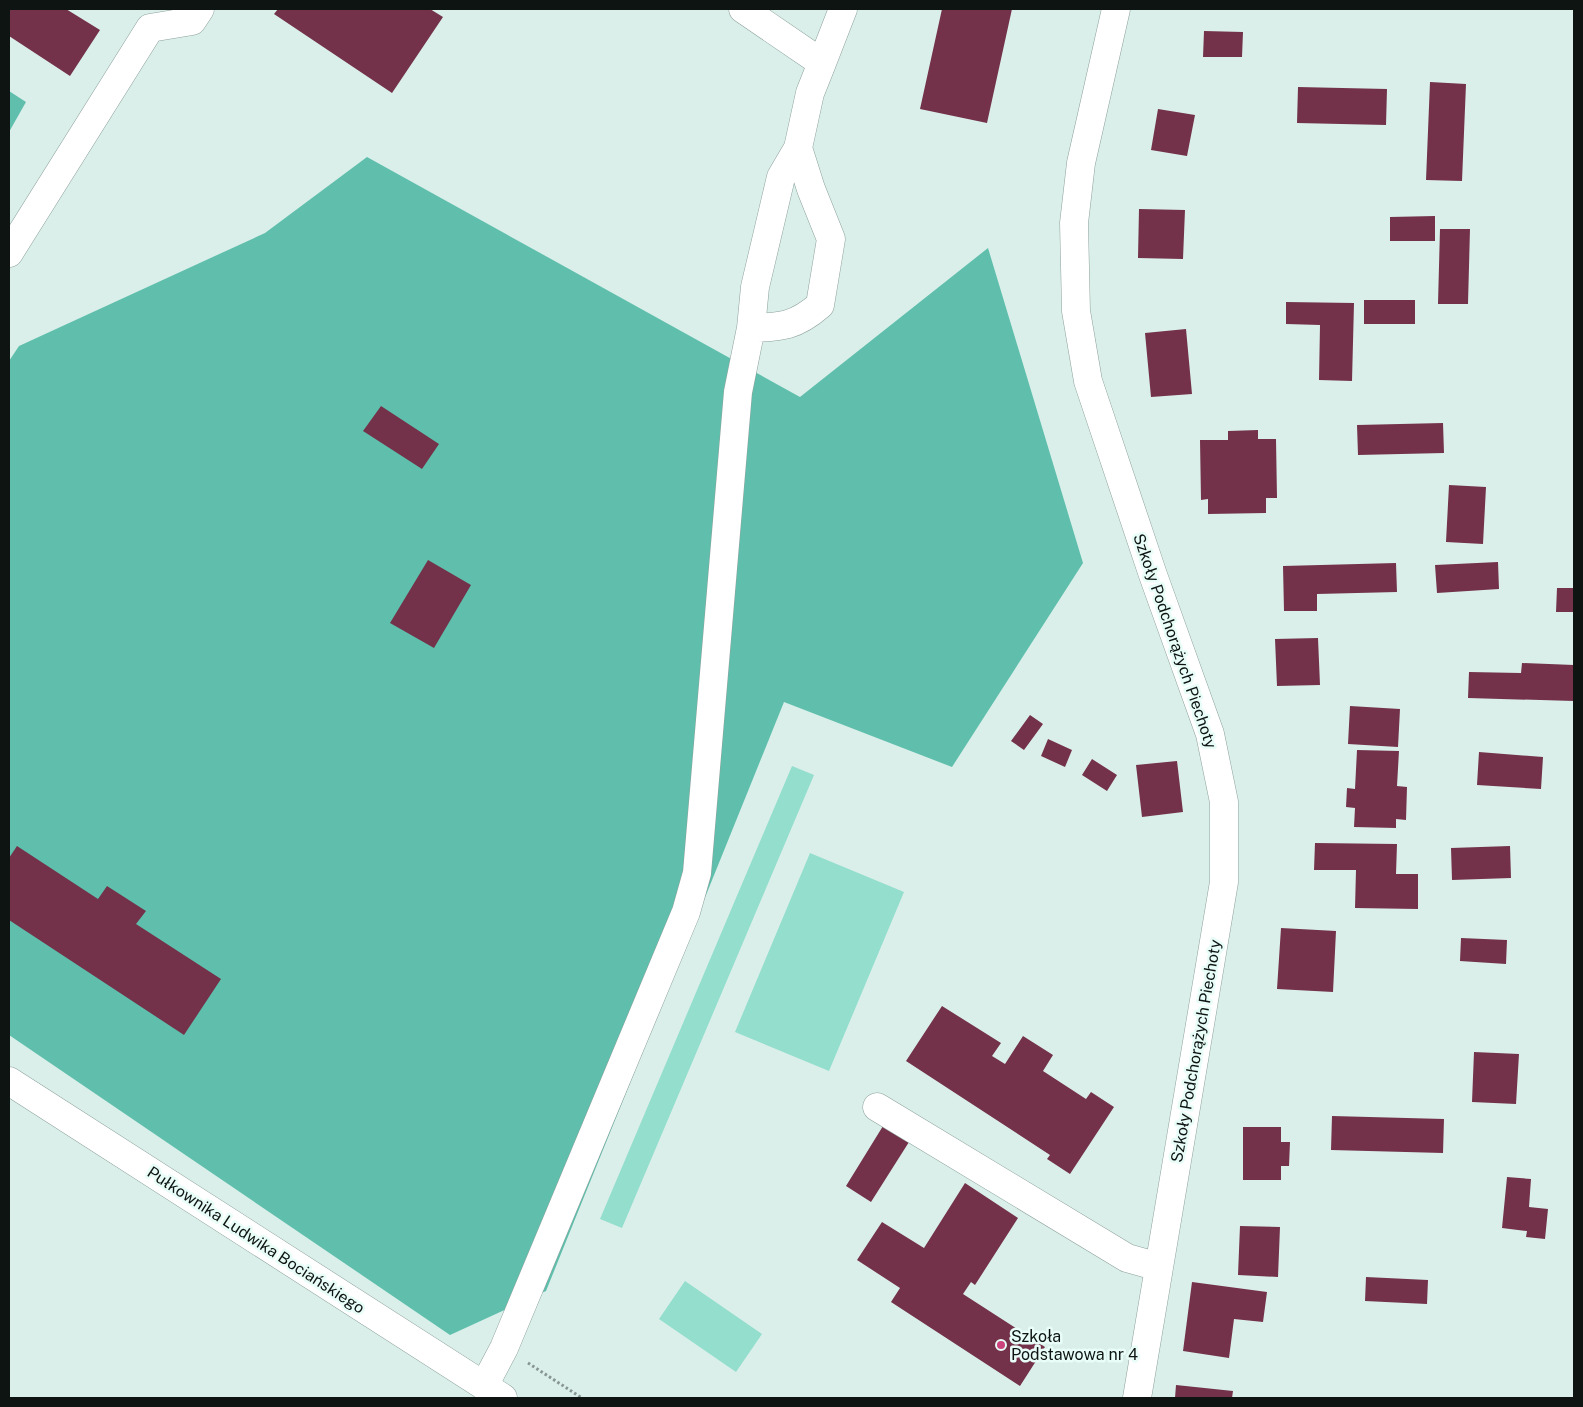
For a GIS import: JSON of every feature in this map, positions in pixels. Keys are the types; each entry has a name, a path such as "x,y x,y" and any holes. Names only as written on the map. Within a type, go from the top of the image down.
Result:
{"street":[{"path":"9,253 150,28 192,21 200,9"},
{"path":"743,9 822,63"},
{"path":"494,1392 504,1348 686,912 697,873 738,392 751,328 755,287 781,177 798,148 810,93 843,9"},
{"name":"Szkoły Podchorążych Piechoty","path":"1116,9 1080,163 1074,224 1076,311 1088,381 1153,575 1210,734 1224,802 1224,882 1138,1398"},
{"path":"751,328 783,327 803,319 820,305 831,239 811,189 798,148"},
{"name":"Pułkownika Ludwika Bociańskiego","path":"9,1081 494,1392"},
{"path":"877,1107 1127,1258 1159,1267"}],"path":[{"path":"504,1348 582,1398"}],"green space":[{"path":"9,91 26,102 9,132"},
{"path":"367,157 800,397 988,248 1083,563 952,767 784,702 546,1291 450,1335 9,1035 9,361 19,346 265,233"},
{"path":"792,766 814,775 622,1228 600,1219"},
{"path":"810,853 904,892 829,1071 735,1032"},
{"path":"685,1281 762,1334 736,1372 659,1319"}],"building":[{"path":"9,9 66,9 100,30 70,76 9,36"},
{"path":"278,9 430,9 443,17 392,93 274,14"},
{"path":"942,9 1012,9 987,123 920,109"},
{"path":"1204,31 1243,32 1242,57 1203,57"},
{"path":"1430,82 1466,84 1462,181 1426,180"},
{"path":"1298,87 1387,89 1386,125 1297,123"},
{"path":"1158,109 1195,115 1187,156 1151,150"},
{"path":"1139,209 1185,210 1183,259 1138,258"},
{"path":"1435,216 1435,241 1390,241 1390,217"},
{"path":"1440,229 1470,229 1468,304 1438,304"},
{"path":"1364,300 1415,300 1415,324 1364,324"},
{"path":"1286,302 1354,303 1352,381 1319,380 1320,325 1286,324"},
{"path":"1186,329 1192,394 1151,397 1145,333"},
{"path":"381,406 439,444 422,469 363,431"},
{"path":"1443,423 1444,453 1358,455 1357,425"},
{"path":"1258,430 1258,439 1276,439 1277,498 1266,498 1266,513 1208,514 1208,499 1201,500 1200,440 1228,440 1228,431"},
{"path":"1449,485 1486,487 1483,544 1446,542"},
{"path":"428,560 471,585 434,648 390,623"},
{"path":"1498,562 1499,589 1437,593 1435,565"},
{"path":"1396,563 1397,592 1317,594 1317,611 1284,611 1283,566"},
{"path":"1557,588 1574,588 1574,612 1556,612"},
{"path":"1318,638 1320,685 1277,686 1275,639"},
{"path":"1522,663 1574,665 1574,701 1468,698 1469,672 1521,673"},
{"path":"1350,706 1400,709 1398,747 1348,744"},
{"path":"1030,715 1043,724 1024,750 1011,741"},
{"path":"1048,739 1072,750 1065,767 1041,756"},
{"path":"1357,750 1399,751 1397,786 1407,787 1406,820 1396,819 1396,828 1354,827 1355,808 1346,807 1347,788 1355,789"},
{"path":"1479,752 1543,757 1541,789 1477,785"},
{"path":"1092,759 1117,775 1107,791 1082,775"},
{"path":"1177,761 1183,812 1142,817 1136,765"},
{"path":"1315,843 1397,844 1396,874 1418,874 1418,909 1355,908 1356,870 1314,870"},
{"path":"17,846 98,899 107,886 146,911 136,924 221,979 184,1035 9,920 9,858"},
{"path":"1510,846 1511,878 1452,880 1451,848"},
{"path":"1281,928 1336,931 1333,992 1277,989"},
{"path":"1461,938 1507,940 1506,964 1460,961"},
{"path":"942,1006 1001,1043 992,1056 1005,1064 1023,1036 1053,1055 1043,1071 1086,1099 1091,1092 1114,1107 1070,1174 1047,1159 1050,1155 906,1061"},
{"path":"1474,1052 1519,1054 1516,1104 1472,1102"},
{"path":"1332,1116 1444,1119 1443,1153 1331,1150"},
{"path":"883,1126 909,1142 871,1202 846,1186"},
{"path":"1243,1127 1281,1127 1281,1142 1290,1142 1289,1166 1281,1166 1281,1180 1243,1180"},
{"path":"1507,1177 1531,1179 1529,1207 1548,1209 1545,1239 1526,1237 1527,1231 1502,1228"},
{"path":"965,1183 1018,1218 975,1285 971,1282 963,1294 1045,1347 1020,1386 891,1302 900,1288 857,1260 882,1222 924,1248"},
{"path":"1240,1226 1280,1227 1278,1277 1238,1275"},
{"path":"1366,1277 1428,1280 1427,1304 1365,1301"},
{"path":"1192,1282 1267,1292 1263,1322 1234,1319 1229,1358 1183,1351"},
{"path":"1176,1385 1233,1391 1232,1398 1175,1398"}],"place":[{"name":"Szkoła Podstawowa nr 4","path":"1001,1345"}]}
